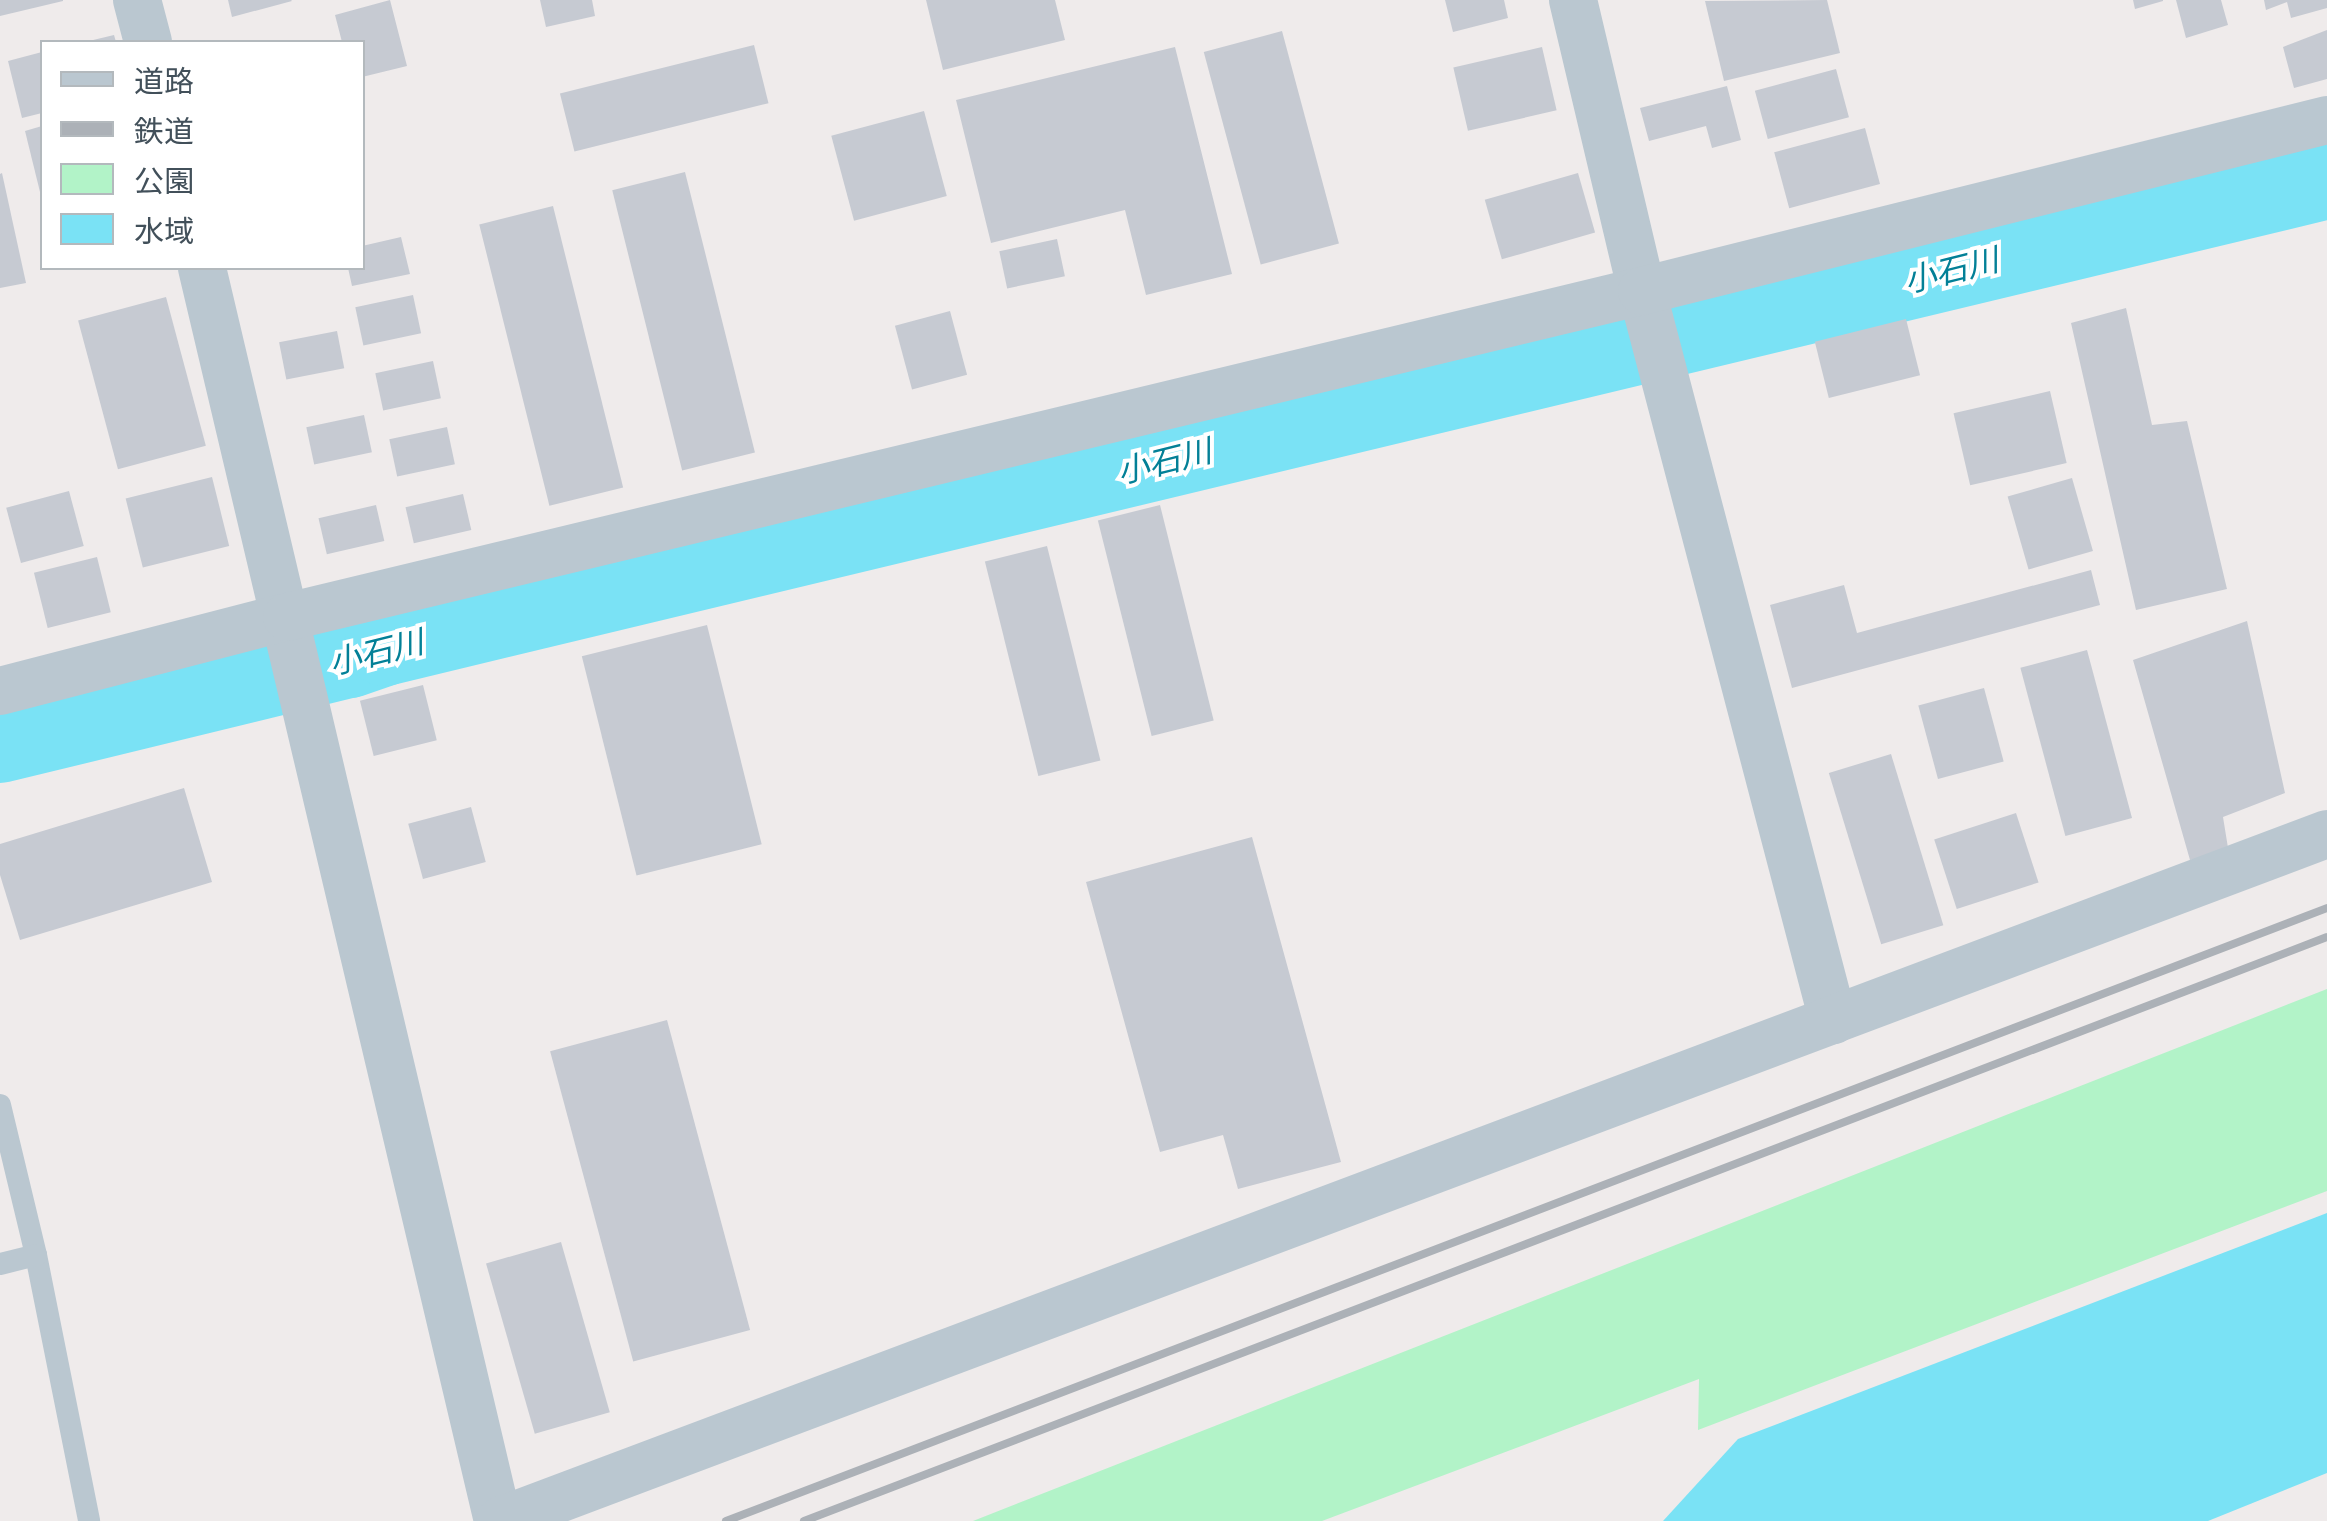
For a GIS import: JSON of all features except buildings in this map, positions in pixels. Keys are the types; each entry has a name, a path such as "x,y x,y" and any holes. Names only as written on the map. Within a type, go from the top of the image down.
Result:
{"street":[{"path":"137,0 147,40"},
{"path":"1574,0 1642,292 1833,1020"},
{"path":"0,691 288,617 1642,292 2327,120"},
{"path":"202,270 288,617 499,1521 2327,834"}],"lane":[{"path":"0,1105 36,1255 90,1521"},
{"path":"0,1264 36,1255"}],"green space":[{"path":"2327,989 2327,1191 1698,1430 1699,1379 1322,1521 973,1521"}],"water":[{"path":"2327,1213 2327,1473 2208,1521 1663,1521 1738,1439"}],"waterway":[{"name":"小石川","path":"0,743 350,658 384,646 2327,179"}],"railway":[{"path":"726,1521 2327,908"},
{"path":"804,1521 2327,937"}]}
